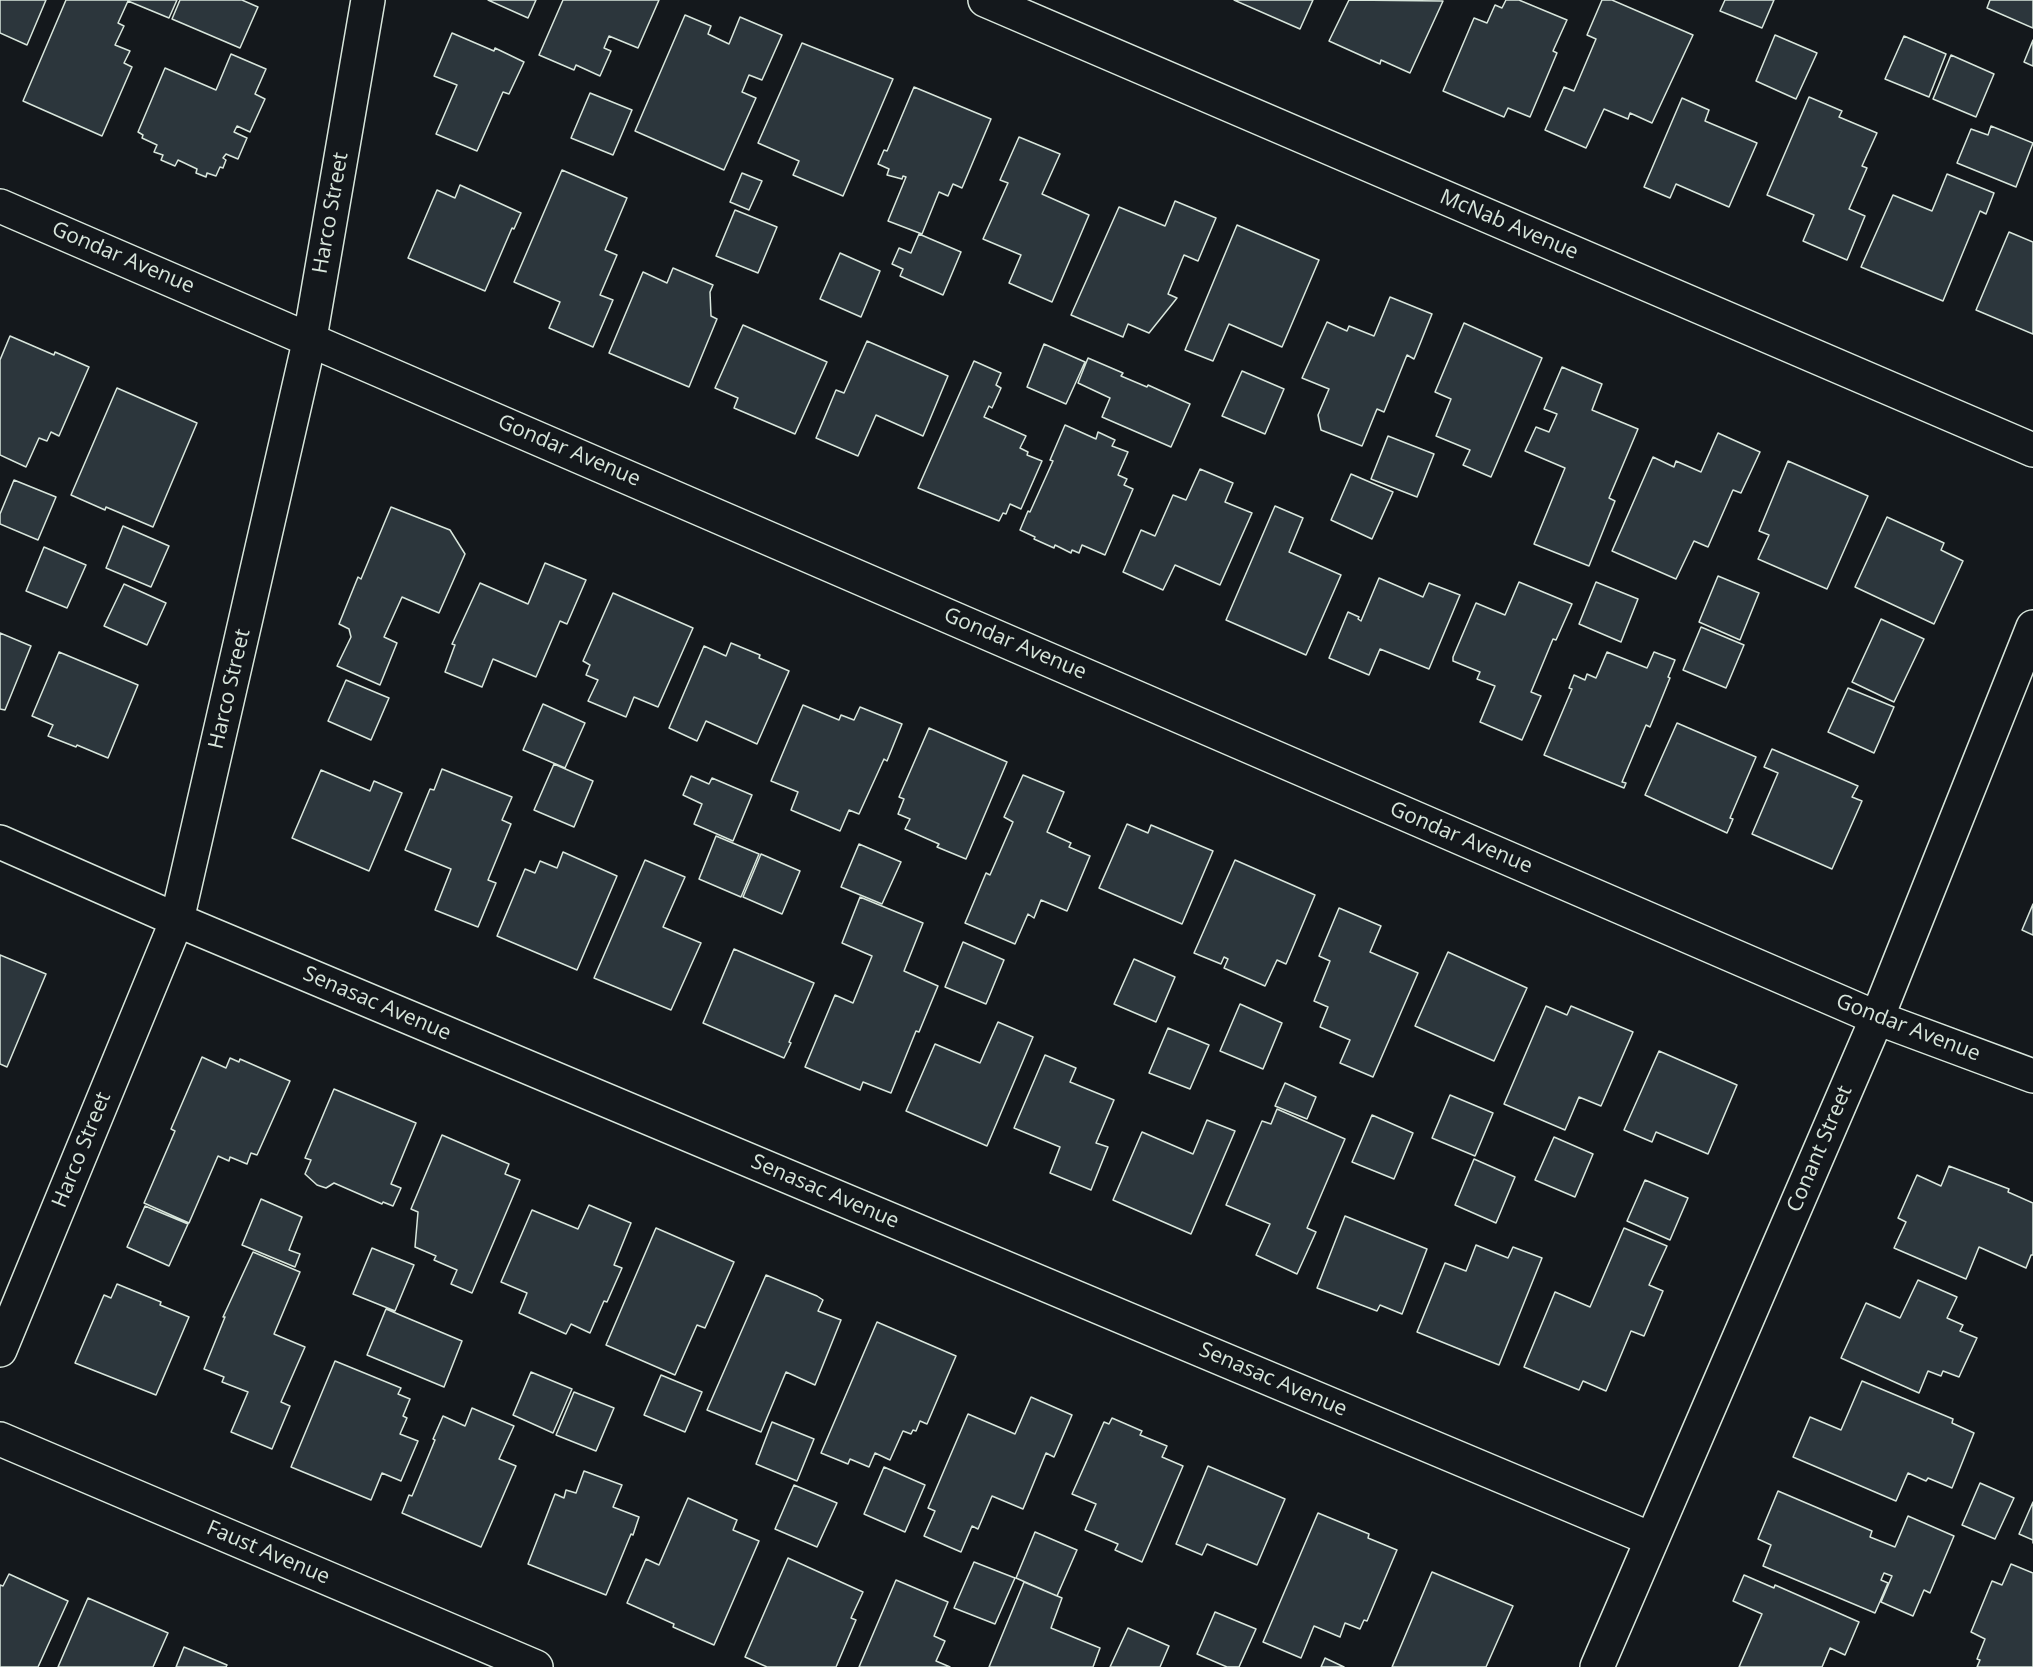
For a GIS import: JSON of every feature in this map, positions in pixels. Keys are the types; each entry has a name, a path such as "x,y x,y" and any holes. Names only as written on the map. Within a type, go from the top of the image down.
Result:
{"street":[{"name":"Harco Street","path":"0,1350 177,920 310,338 368,0"},
{"name":"McNab Avenue","path":"985,0 2033,450"},
{"name":"Gondar Avenue","path":"0,206 310,338 1877,1018 2033,1077"},
{"name":"Conant Street","path":"1597,1667 1877,1018 2033,627"},
{"name":"Senasac Avenue","path":"0,842 177,920 1651,1539"},
{"name":"Faust Avenue","path":"0,1440 536,1667"}],"building":[{"path":"0,0 46,0 27,45 0,33"},
{"path":"66,0 177,0 169,18 128,1 118,23 124,26 115,45 130,51 124,63 132,67 102,136 23,101"},
{"path":"180,0 242,0 258,7 240,48 172,19"},
{"path":"488,0 536,0 528,18"},
{"path":"563,0 659,0 638,48 609,36 604,48 611,51 600,76 576,65 574,70 539,55"},
{"path":"1234,0 1313,0 1300,29"},
{"path":"1349,0 1443,1 1410,73 1381,60 1380,64 1329,41"},
{"path":"1506,0 1519,0 1567,20 1553,51 1557,53 1530,117 1508,108 1504,117 1443,91 1474,18 1487,23 1495,5 1502,8"},
{"path":"1602,0 1612,0 1693,35 1652,123 1630,113 1628,119 1604,109 1586,148 1545,130 1564,87 1574,91 1596,39 1587,35"},
{"path":"1725,0 1774,0 1762,28 1720,11"},
{"path":"1990,0 2033,0 2033,28 1987,8"},
{"path":"685,15 711,26 708,34 729,44 740,17 782,35 762,80 749,75 742,92 756,98 724,170 635,131"},
{"path":"452,33 494,51 495,48 524,62 509,94 503,92 477,151 436,134 457,85 434,76"},
{"path":"1775,35 1817,53 1796,99 1756,81"},
{"path":"1904,36 1946,54 1929,97 1885,79"},
{"path":"2033,40 2033,66 2024,62"},
{"path":"802,43 893,79 843,196 793,175 799,161 758,143"},
{"path":"231,54 266,69 255,94 265,99 250,132 237,126 234,132 247,138 238,159 226,154 223,158 226,160 223,168 220,167 216,176 207,173 206,177 196,173 197,169 178,160 175,166 161,160 163,155 154,152 157,145 142,138 143,135 138,132 165,68 216,90"},
{"path":"1951,55 1994,74 1976,117 1933,99"},
{"path":"914,87 991,119 962,188 953,184 948,196 939,192 922,234 888,221 906,177 903,176 902,179 887,175 889,169 878,164 884,150 887,151"},
{"path":"590,93 632,110 613,155 571,138"},
{"path":"1809,97 1842,111 1839,117 1877,133 1862,166 1867,168 1849,209 1865,216 1847,260 1803,241 1814,215 1767,195"},
{"path":"1682,98 1709,110 1705,121 1757,143 1729,207 1676,184 1670,198 1644,187"},
{"path":"1991,126 2033,143 2016,187 1957,163 1971,129 1988,135"},
{"path":"1019,137 1060,154 1042,194 1089,215 1052,302 1009,283 1021,255 983,239 1008,183 1000,180"},
{"path":"562,170 627,198 605,250 617,255 600,295 613,300 593,347 549,328 560,302 514,282"},
{"path":"742,173 762,181 749,210 730,202"},
{"path":"1947,174 1994,193 1986,214 1980,211 1943,301 1861,267 1893,195 1932,211"},
{"path":"460,185 521,213 514,229 512,228 485,291 408,258 437,190 455,198"},
{"path":"1175,201 1216,218 1198,261 1184,255 1168,294 1177,298 1149,333 1128,324 1123,337 1071,315 1119,207 1165,226"},
{"path":"735,210 777,227 758,273 716,256"},
{"path":"1237,225 1319,260 1282,347 1229,324 1213,361 1185,350"},
{"path":"2009,232 2033,242 2033,334 1976,310"},
{"path":"919,234 961,252 943,295 900,276 903,269 892,264 899,248 911,253"},
{"path":"840,253 880,271 861,317 820,299"},
{"path":"673,268 713,285 710,292 711,316 717,319 689,387 609,353 643,272 667,283"},
{"path":"1390,297 1432,314 1414,359 1407,355 1384,412 1377,409 1362,446 1321,430 1318,415 1329,389 1302,378 1327,322 1347,331 1349,326 1374,336"},
{"path":"1464,323 1542,358 1491,477 1463,465 1470,450 1436,436 1451,399 1435,392"},
{"path":"743,325 827,362 795,434 734,408 738,398 715,388"},
{"path":"10,336 89,367 59,436 51,432 47,441 39,438 26,467 0,455 0,360"},
{"path":"867,341 948,376 923,436 876,415 858,456 816,438 836,390 844,393"},
{"path":"1044,344 1085,362 1066,404 1027,387"},
{"path":"1088,358 1123,373 1121,376 1147,387 1148,385 1190,404 1171,447 1102,417 1110,398 1078,383"},
{"path":"974,361 1001,373 996,385 1001,388 992,408 989,406 984,417 1026,436 1020,448 1028,452 1027,455 1042,461 1021,509 1010,504 1006,514 1003,513 999,521 918,488"},
{"path":"1562,367 1602,384 1592,410 1638,429 1609,498 1615,501 1589,566 1534,544 1565,468 1525,451 1536,427 1549,432 1557,414 1544,409"},
{"path":"1242,371 1284,389 1265,434 1222,416"},
{"path":"117,388 197,423 153,527 71,495"},
{"path":"1065,425 1096,439 1098,432 1115,440 1112,446 1128,452 1118,475 1127,479 1124,485 1133,489 1105,555 1082,545 1079,553 1072,550 1071,553 1055,545 1054,548 1020,530 1053,461 1050,460"},
{"path":"1718,433 1760,452 1741,493 1733,490 1708,547 1694,541 1676,579 1612,551 1653,457 1674,467 1676,461 1701,472"},
{"path":"1388,436 1434,454 1417,497 1371,479"},
{"path":"1788,461 1868,496 1827,589 1758,559 1769,535 1759,531"},
{"path":"1200,469 1233,483 1225,502 1252,513 1220,585 1175,565 1163,590 1123,572 1141,530 1155,536 1173,495 1186,500"},
{"path":"1351,474 1393,492 1372,539 1331,520"},
{"path":"14,480 56,497 38,540 0,524 0,514"},
{"path":"1275,506 1303,518 1289,552 1341,575 1306,655 1226,620"},
{"path":"391,507 450,530 465,554 439,613 402,597 384,637 397,643 380,685 337,666 351,637 349,629 339,624 358,577 361,579"},
{"path":"1887,517 1944,543 1941,550 1963,561 1934,624 1855,587"},
{"path":"123,526 169,546 151,587 106,568"},
{"path":"44,547 86,565 67,608 26,591"},
{"path":"545,563 586,580 567,624 560,621 536,677 493,659 482,687 445,672 455,645 452,644 480,583 528,604"},
{"path":"1718,576 1759,593 1740,640 1699,622"},
{"path":"1379,578 1423,597 1429,583 1460,595 1429,669 1380,649 1369,675 1329,658 1348,612 1359,617 1361,621"},
{"path":"1519,582 1572,604 1556,640 1553,639 1531,692 1541,696 1522,740 1480,722 1495,686 1477,679 1480,672 1453,661 1476,603 1505,615"},
{"path":"1596,582 1638,599 1621,642 1579,624"},
{"path":"124,584 166,603 147,645 104,626"},
{"path":"613,593 693,628 658,707 634,697 626,717 588,701 598,680 586,675 590,665 583,661"},
{"path":"1881,619 1924,639 1894,702 1852,682"},
{"path":"1701,627 1744,645 1726,688 1683,670"},
{"path":"0,633 31,646 5,710 0,709"},
{"path":"731,643 760,655 759,658 789,671 757,744 706,721 697,741 669,728 704,646 726,656"},
{"path":"59,652 138,685 108,758 48,736 53,725 32,716"},
{"path":"1607,652 1647,668 1654,652 1675,660 1650,727 1646,725 1622,782 1626,783 1624,788 1544,755 1572,689 1569,688 1574,675 1585,680 1587,674 1596,678"},
{"path":"346,680 389,698 371,740 328,721"},
{"path":"1848,688 1894,707 1874,753 1828,732"},
{"path":"543,704 585,723 565,768 523,750"},
{"path":"803,705 839,720 841,715 854,720 860,707 902,724 887,761 884,759 859,814 849,810 840,831 791,810 798,792 771,781"},
{"path":"1677,723 1756,757 1730,818 1733,819 1727,833 1645,795"},
{"path":"929,728 1007,762 966,859 937,847 939,844 905,829 910,819 898,814 904,799 899,797"},
{"path":"1772,749 1858,786 1852,797 1862,801 1832,869 1752,834 1778,773 1764,767"},
{"path":"554,764 593,781 574,827 534,810"},
{"path":"442,769 512,797 502,820 511,824 488,880 496,883 478,927 435,910 451,869 405,850 430,789 434,790"},
{"path":"321,770 370,791 374,781 402,793 369,871 292,838"},
{"path":"1023,775 1064,792 1047,832 1071,843 1069,847 1090,856 1067,911 1041,900 1034,918 1028,914 1015,944 965,923 986,873 990,875 1013,822 1004,817"},
{"path":"691,776 709,784 712,778 752,795 733,841 694,824 702,804 683,795"},
{"path":"1127,824 1148,833 1151,825 1213,851 1182,924 1099,888"},
{"path":"716,836 759,854 741,897 699,879"},
{"path":"859,844 901,862 882,904 841,887"},
{"path":"563,852 617,876 577,970 497,936 525,869 535,873 540,861 557,868"},
{"path":"761,854 800,871 782,914 743,897"},
{"path":"645,860 685,877 663,927 701,943 671,1010 594,978"},
{"path":"1235,860 1315,895 1286,964 1277,960 1265,986 1224,968 1228,959 1224,957 1221,964 1194,953"},
{"path":"860,897 923,923 904,971 938,986 919,1032 916,1031 891,1093 863,1082 860,1090 805,1067 835,995 853,1003 872,956 842,943"},
{"path":"2033,904 2033,935 2022,930"},
{"path":"1339,908 1381,926 1370,952 1418,973 1373,1077 1340,1063 1350,1040 1320,1027 1328,1007 1314,1001 1330,961 1319,956"},
{"path":"963,942 1004,960 986,1004 945,987"},
{"path":"734,949 814,983 784,1058 703,1023"},
{"path":"1448,952 1527,988 1494,1061 1415,1026"},
{"path":"0,955 46,974 7,1067 0,1064"},
{"path":"1134,959 1175,977 1156,1022 1114,1004"},
{"path":"1240,1004 1282,1023 1263,1069 1220,1051"},
{"path":"1546,1006 1567,1015 1571,1006 1633,1032 1601,1106 1579,1097 1565,1130 1504,1104"},
{"path":"998,1022 1033,1037 987,1146 906,1111 935,1044 980,1063"},
{"path":"1168,1028 1209,1045 1190,1089 1149,1073"},
{"path":"1659,1051 1737,1085 1708,1154 1656,1132 1652,1142 1624,1130"},
{"path":"1045,1055 1076,1068 1070,1082 1114,1100 1096,1143 1108,1147 1091,1190 1050,1173 1060,1147 1014,1128"},
{"path":"202,1057 226,1068 230,1058 239,1062 240,1059 290,1081 257,1155 251,1153 247,1164 230,1157 229,1161 218,1156 189,1223 144,1203 175,1131 171,1129"},
{"path":"1285,1083 1316,1097 1307,1119 1275,1106"},
{"path":"334,1089 416,1123 391,1184 401,1188 393,1206 383,1202 382,1204 334,1183 326,1188 317,1185 305,1174 311,1160 305,1158"},
{"path":"1450,1095 1493,1113 1475,1156 1432,1138"},
{"path":"1277,1109 1345,1139 1307,1228 1316,1232 1297,1274 1256,1255 1270,1224 1226,1205 1262,1121 1271,1124"},
{"path":"1372,1115 1413,1133 1394,1179 1352,1162"},
{"path":"1207,1120 1235,1131 1191,1234 1113,1200 1142,1132 1193,1154"},
{"path":"442,1135 509,1164 505,1174 520,1180 472,1293 451,1284 457,1270 434,1260 436,1256 415,1247 418,1212 411,1209"},
{"path":"1554,1137 1593,1154 1575,1197 1535,1180"},
{"path":"1474,1159 1515,1177 1496,1223 1455,1205"},
{"path":"1949,1166 2009,1189 2008,1192 2033,1203 2033,1255 2026,1268 1979,1247 1966,1279 1894,1248 1906,1222 1898,1218 1917,1175 1941,1186"},
{"path":"1645,1180 1688,1198 1670,1240 1627,1221"},
{"path":"261,1199 302,1217 289,1250 300,1254 295,1267 242,1245"},
{"path":"589,1205 631,1223 614,1265 622,1268 590,1333 571,1324 566,1334 519,1313 527,1293 501,1282 532,1210 578,1229"},
{"path":"145,1206 188,1224 169,1266 127,1247"},
{"path":"1345,1216 1427,1249 1402,1314 1380,1305 1377,1311 1317,1288"},
{"path":"656,1228 734,1262 705,1328 697,1325 675,1375 606,1345"},
{"path":"1624,1228 1667,1246 1649,1285 1663,1291 1644,1336 1631,1331 1606,1391 1583,1381 1579,1390 1524,1367 1555,1292 1590,1307"},
{"path":"1476,1245 1508,1258 1513,1247 1542,1258 1499,1365 1417,1332 1445,1263 1466,1271"},
{"path":"372,1248 414,1265 395,1311 353,1294"},
{"path":"253,1252 300,1272 274,1334 305,1347 281,1402 290,1406 272,1449 231,1432 248,1392 222,1382 224,1377 204,1369 225,1317 223,1317"},
{"path":"766,1275 817,1296 823,1300 818,1311 841,1320 815,1385 786,1372 761,1432 707,1410"},
{"path":"1918,1280 1957,1297 1947,1318 1963,1325 1960,1331 1977,1338 1959,1377 1943,1371 1941,1376 1928,1371 1919,1393 1841,1358 1866,1303 1900,1318"},
{"path":"117,1284 161,1302 160,1305 189,1317 156,1395 75,1363 104,1295 111,1298"},
{"path":"386,1309 462,1341 444,1387 367,1355"},
{"path":"877,1322 956,1356 927,1424 920,1421 916,1431 913,1430 911,1434 903,1431 890,1460 875,1453 869,1467 850,1459 848,1464 821,1453"},
{"path":"335,1361 401,1388 398,1394 410,1399 403,1416 407,1418 400,1434 418,1441 401,1481 382,1473 371,1500 291,1467"},
{"path":"531,1372 572,1389 553,1433 513,1415"},
{"path":"661,1375 702,1392 685,1432 644,1415"},
{"path":"1862,1381 1953,1419 1952,1423 1974,1433 1952,1488 1908,1473 1896,1501 1793,1457 1810,1417 1841,1430"},
{"path":"574,1392 614,1408 596,1451 556,1435"},
{"path":"1031,1397 1072,1415 1054,1457 1046,1453 1023,1509 992,1496 978,1529 972,1526 961,1552 924,1536 935,1511 928,1508 968,1414 1015,1434"},
{"path":"472,1408 514,1426 499,1459 516,1466 481,1547 402,1513 409,1495 412,1496 443,1416 465,1426"},
{"path":"1112,1418 1142,1431 1140,1435 1167,1446 1162,1457 1183,1466 1142,1562 1115,1550 1118,1544 1085,1530 1096,1504 1072,1494 1104,1422 1109,1424"},
{"path":"772,1422 814,1439 797,1481 756,1464"},
{"path":"1208,1466 1285,1499 1257,1565 1207,1544 1202,1555 1176,1544"},
{"path":"884,1467 925,1485 905,1532 864,1514"},
{"path":"584,1471 622,1485 613,1507 639,1517 606,1595 528,1564 555,1494 564,1498 566,1490 576,1493"},
{"path":"1980,1483 2014,1498 1995,1539 1962,1525"},
{"path":"794,1485 837,1503 817,1547 775,1529"},
{"path":"1778,1491 1872,1531 1870,1537 1895,1547 1908,1516 1954,1536 1930,1593 1924,1590 1913,1616 1881,1602 1892,1576 1884,1573 1881,1580 1888,1583 1875,1613 1763,1566 1771,1545 1758,1539"},
{"path":"688,1498 737,1520 733,1530 759,1541 714,1645 627,1603 646,1559 659,1565"},
{"path":"2033,1502 2033,1540 2019,1534"},
{"path":"1318,1513 1369,1534 1368,1538 1397,1550 1367,1621 1364,1620 1360,1629 1345,1623 1340,1637 1314,1626 1301,1658 1263,1642"},
{"path":"1035,1532 1077,1550 1057,1596 1016,1578"},
{"path":"788,1558 863,1592 851,1618 856,1620 836,1667 767,1667 745,1657"},
{"path":"974,1562 1015,1578 995,1624 954,1608"},
{"path":"2011,1564 2033,1573 2033,1667 1977,1667 1980,1660 1977,1659 1985,1639 1971,1632 1992,1581 2002,1585"},
{"path":"1432,1572 1513,1606 1486,1667 1392,1667"},
{"path":"9,1574 68,1601 38,1667 0,1667 0,1585 3,1586"},
{"path":"1744,1575 1774,1588 1775,1585 1859,1622 1845,1655 1830,1648 1822,1667 1739,1667 1762,1614 1733,1601"},
{"path":"896,1580 948,1602 934,1636 945,1641 936,1661 950,1667 859,1667"},
{"path":"1024,1582 1062,1598 1051,1628 1100,1648 1093,1667 989,1667"},
{"path":"88,1598 168,1633 153,1667 58,1667"},
{"path":"1215,1612 1256,1629 1239,1667 1227,1667 1197,1654"},
{"path":"1128,1628 1169,1646 1160,1667 1110,1667"},
{"path":"184,1647 227,1665 226,1667 176,1667"},
{"path":"1325,1658 1344,1667 1321,1667"}]}
